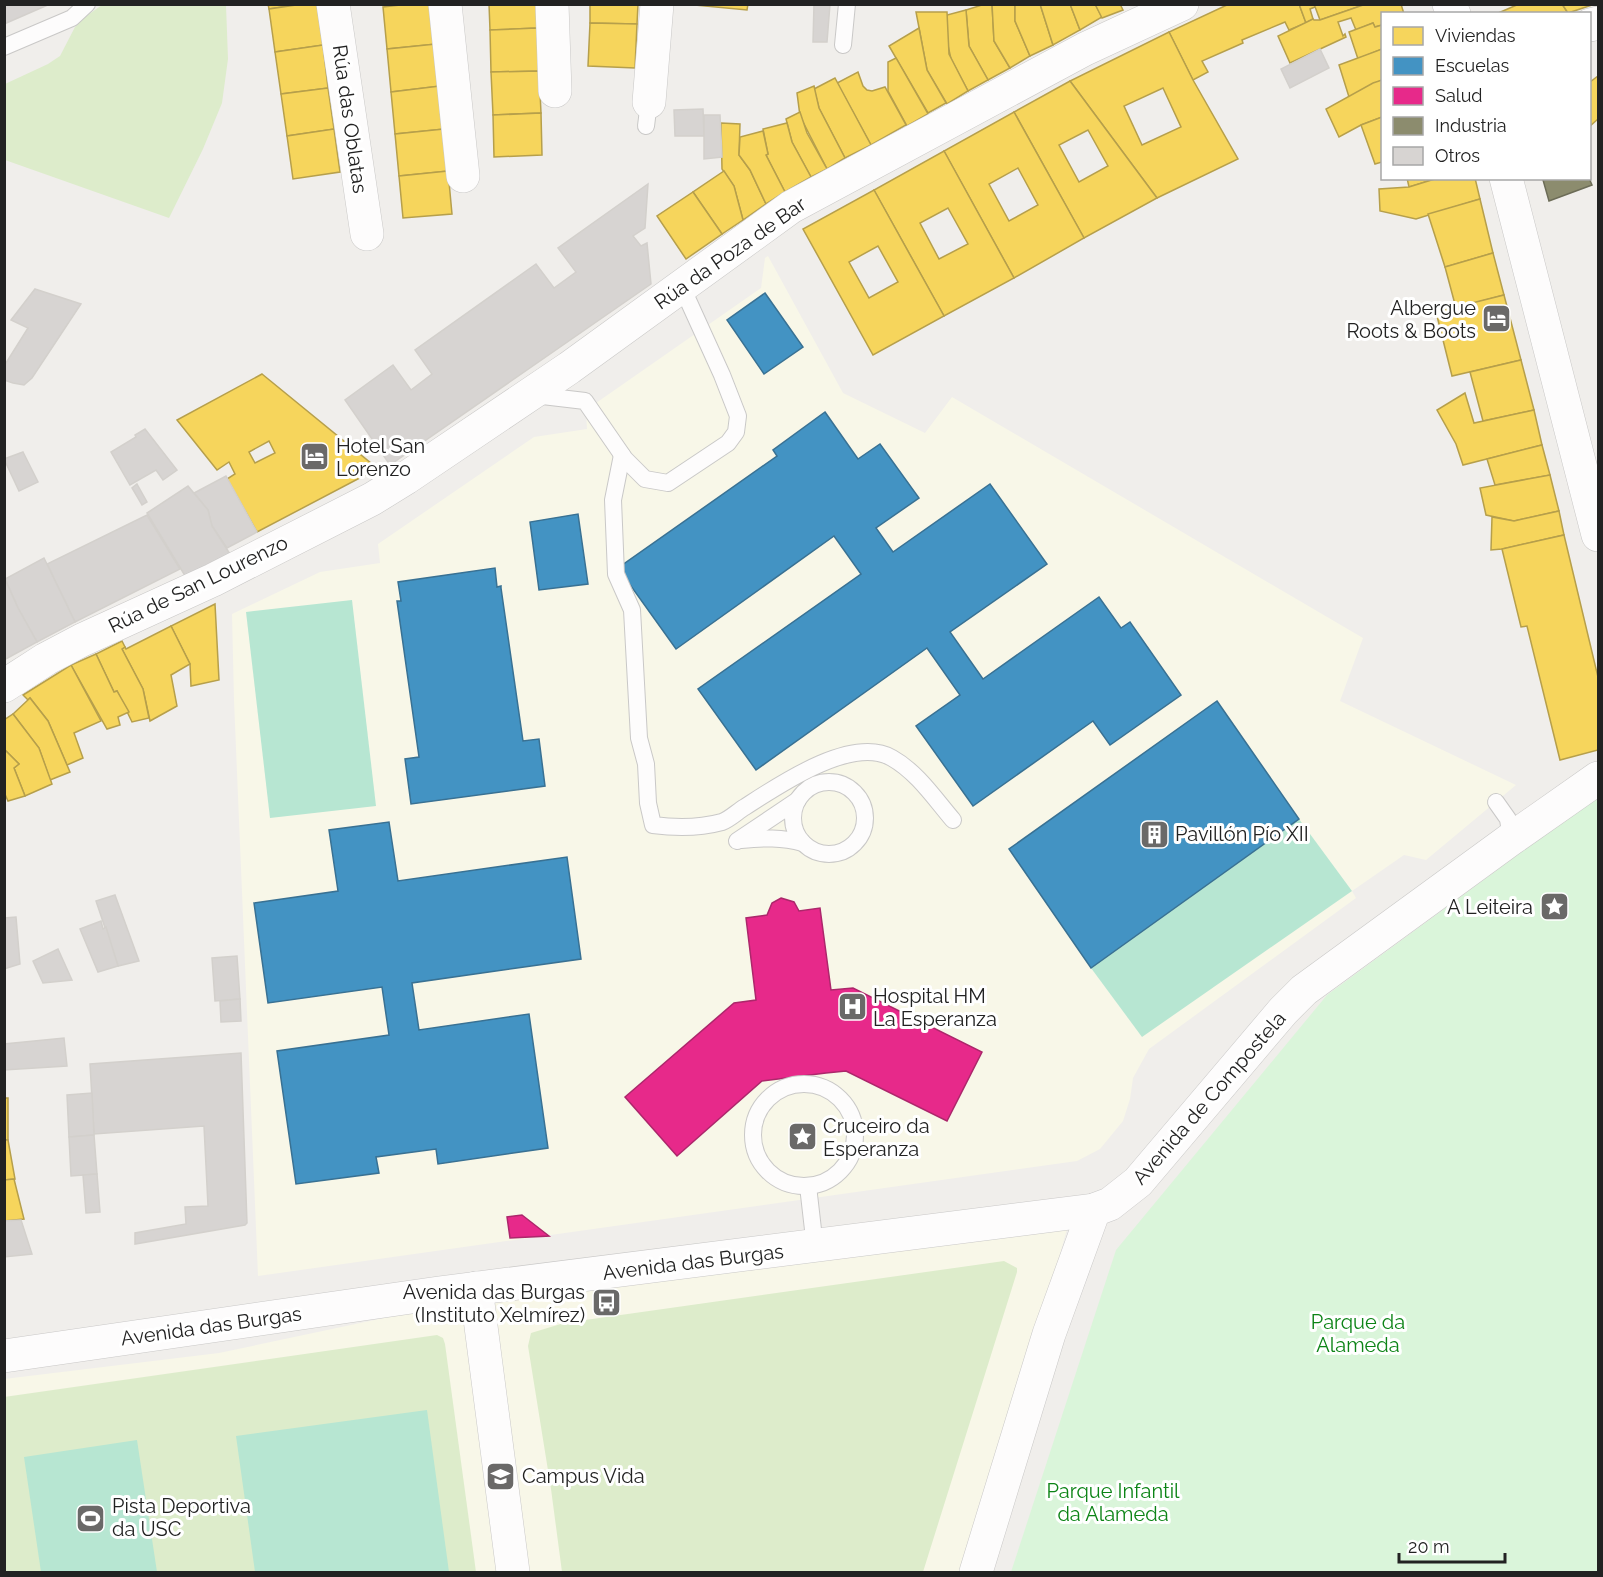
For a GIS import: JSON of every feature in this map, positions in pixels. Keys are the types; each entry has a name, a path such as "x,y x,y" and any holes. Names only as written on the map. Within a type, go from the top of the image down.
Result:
{"street":[{"name":"Rúa das Oblatas","path":"333,4 366,234"},
{"path":"445,4 463,176"},
{"path":"552,4 555,91"},
{"path":"648,114 657,4"},
{"name":"Rúa da Poza de Bar","path":"394,486 531,395 791,207 1085,49 1182,4"},
{"path":"1507,180 1599,535"},
{"name":"Rúa de San Lourenzo","path":"4,686 81,640 224,574 394,486"},
{"name":"Avenida de Compostela","path":"1094,1210 1110,1204 1138,1182 1293,1001 1511,839 1599,778"},
{"path":"976,1572 1049,1334 1094,1210"},
{"name":"Avenida das Burgas","path":"4,1356 476,1288 813,1233 1094,1210"},
{"path":"476,1288 513,1572"}],"lane":[{"path":"4,47 72,18 87,4"},
{"path":"843,45 847,4"},
{"path":"531,395 585,401 622,455 645,479 668,483 728,443 736,432 738,416 682,287"},
{"path":"622,455 613,500 616,574 632,610 639,738 646,764 648,803 653,825 697,826 724,821 804,772 840,756 868,751 893,758 920,781 953,820"},
{"path":"838,784 857,796 863,807 862,831 847,849 836,854 824,854 812,850 803,843 796,834 793,822 794,810 805,791 815,785 838,784"},
{"path":"798,800 737,841 766,837 787,838 803,843"},
{"path":"1496,802 1504,810 1508,819 1511,839"},
{"path":"809,1083 825,1088 840,1097 850,1110 855,1126 855,1143 850,1159 840,1173 825,1182 808,1186 791,1184 775,1178 762,1165 754,1149 753,1132 756,1116 764,1102 777,1091 792,1084 809,1083"},
{"path":"808,1186 813,1233"}],"shaded area":[{"path":"768,256 843,393 925,433 952,397 1363,638 1340,701 1516,785 1426,860 1404,855 1352,891 1356,898 1149,1049 1133,1078 1130,1099 1123,1121 1100,1149 1077,1161 258,1276 232,614 320,572 380,563 378,544 534,437 587,429 586,410 761,288 765,258"},
{"name":"Campus Vida","path":"1067,1229 972,1572 5,1572 4,1379 219,1353 469,1300"}],"green space":[{"path":"102,5 226,5 228,59 222,103 203,149 169,218 5,160 5,84 60,56 75,27"},
{"path":"352,600 376,806 270,818 246,612"},
{"name":"Parque da Alameda","path":"1598,796 1598,1572 1011,1572 1116,1250 1327,995"},
{"path":"1299,819 1352,891 1142,1037 1091,968"},
{"path":"1004,1261 1017,1268 1017,1272 923,1572 562,1572 528,1346 531,1333 564,1323"},
{"path":"437,1335 443,1338 445,1344 476,1572 5,1572 4,1397"},
{"path":"427,1410 449,1572 255,1572 236,1436"},
{"name":"Pista Deportiva da USC","path":"137,1440 157,1572 41,1572 24,1457"}],"building: Viviendas":[{"path":"268,4 303,4 269,9"},
{"path":"317,4 323,45 275,52 269,9"},
{"path":"432,4 436,44 387,49 383,7"},
{"path":"489,4 537,4 537,28 490,30"},
{"path":"590,4 638,4 637,24 590,23"},
{"path":"684,4 748,4 747,10"},
{"path":"992,4 994,41 1010,68 988,80 969,46 966,10"},
{"path":"992,4 1015,4 1015,21 1030,56 1010,68 994,41"},
{"path":"1015,4 1040,4 1053,45 1030,56 1015,21"},
{"path":"1040,4 1070,4 1080,30 1053,45"},
{"path":"1070,4 1095,4 1102,17 1080,30"},
{"path":"1095,4 1120,4 1123,10 1102,18"},
{"path":"1229,4 1299,4 1306,23 1289,30 1285,22 1242,40 1243,43 1202,61 1208,72 1193,80 1169,32"},
{"path":"1299,4 1314,4 1315,7 1310,9 1313,19 1306,23"},
{"path":"1314,4 1366,4 1320,20"},
{"path":"1366,4 1401,4 1403,12 1381,12 1381,25 1375,27 1373,23 1356,30 1351,18 1338,22 1343,36 1345,34 1346,37 1290,63 1278,36 1313,19 1320,20"},
{"path":"1519,4 1562,4 1567,12 1501,12"},
{"path":"1562,4 1595,4 1571,12 1567,12"},
{"path":"966,10 969,46 988,80 968,91 951,59 947,41 947,15"},
{"path":"916,12 947,12 949,54 968,91 947,104 927,70"},
{"path":"590,23 637,24 635,68 588,66"},
{"path":"1373,23 1375,27 1381,25 1381,49 1358,59 1349,32"},
{"path":"537,28 539,71 491,72 490,30"},
{"path":"919,28 927,70 946,103 928,113 889,46"},
{"path":"1169,32 1193,80 1238,159 1157,198 1070,81","holes":["1163,88 1181,127 1142,145 1124,106"]},
{"path":"436,44 440,86 391,92 387,49"},
{"path":"323,45 328,88 281,94 275,52"},
{"path":"1381,49 1381,81 1349,97 1339,65"},
{"path":"896,58 928,114 907,126 888,91 888,62"},
{"path":"539,71 541,113 493,115 491,72"},
{"path":"858,72 867,90 872,91 885,87 906,125 871,145 837,83"},
{"path":"1598,76 1598,119 1591,125 1591,81"},
{"path":"835,78 871,145 845,158 819,108 814,89"},
{"path":"1381,80 1381,117 1339,137 1326,109"},
{"path":"1070,81 1157,198 1084,238 1014,112","holes":["1088,130 1108,166 1079,182 1059,145"]},
{"path":"440,86 444,129 395,134 391,92"},
{"path":"814,86 819,108 845,158 827,169 800,116 797,93"},
{"path":"328,88 334,129 287,136 281,94"},
{"path":"800,112 807,133 827,169 811,177 792,142 786,119"},
{"path":"1014,112 1084,238 1014,278 944,151","holes":["1018,168 1038,205 1009,221 989,184"]},
{"path":"541,113 542,155 494,157 493,115"},
{"path":"1381,117 1381,162 1375,164 1361,125"},
{"path":"721,123 740,124 739,155 750,170 766,204 743,220 734,186 722,169"},
{"path":"787,123 792,142 811,177 785,192 766,155 768,154 763,129"},
{"path":"334,129 340,172 293,179 287,136"},
{"path":"444,129 448,171 399,176 395,134"},
{"path":"763,131 768,154 766,155 785,192 766,204 750,170 739,155 740,137"},
{"path":"944,151 1014,278 944,316 874,190","holes":["948,208 968,244 939,259 920,223"]},
{"path":"448,171 452,214 403,218 399,176"},
{"path":"724,171 734,186 743,220 722,234 693,192"},
{"path":"1407,180 1432,180 1409,187"},
{"path":"1432,180 1475,180 1480,199 1416,219 1380,211 1379,189 1409,187"},
{"path":"874,190 944,316 873,355 803,229","holes":["878,246 898,282 869,298 849,262"]},
{"path":"693,192 722,234 686,259 657,216"},
{"path":"1480,199 1493,253 1445,267 1428,214"},
{"path":"1493,253 1504,295 1456,308 1445,267"},
{"path":"1504,295 1521,360 1452,376 1436,312"},
{"path":"1521,360 1534,410 1483,421 1470,372"},
{"name":"Hotel San Lorenzo","path":"262,374 372,464 373,471 257,532 227,479 235,474 229,462 217,470 177,420","holes":["269,441 275,453 255,463 249,452"]},
{"path":"1465,393 1474,423 1534,410 1542,445 1463,465 1456,444 1437,410"},
{"path":"1542,445 1550,475 1495,485 1487,459"},
{"path":"1550,475 1559,511 1514,521 1486,515 1480,488"},
{"path":"1559,511 1564,535 1491,550 1492,517 1514,521"},
{"path":"1564,535 1598,677 1598,750 1560,760 1527,626 1521,627 1502,549"},
{"path":"215,604 219,680 191,686 190,664 171,626"},
{"path":"171,626 190,664 171,675 177,706 150,721 143,689 122,649"},
{"path":"122,641 125,647 122,649 143,689 149,718 132,722 117,691 114,692 96,654"},
{"path":"96,654 114,692 117,691 129,712 118,717 120,725 107,729 71,665"},
{"path":"71,665 101,721 74,733 83,758 67,765 48,721 30,698 28,700 23,695"},
{"path":"30,698 48,721 70,772 50,780 39,748 13,714"},
{"path":"13,714 39,748 52,784 25,796 14,768 19,764 4,749 4,720"},
{"path":"4,749 19,764 14,768 25,796 8,801 4,792"},
{"path":"4,1098 8,1098 8,1140 4,1140"},
{"path":"4,1140 8,1140 15,1179 4,1180"},
{"path":"14,1179 24,1219 4,1221 4,1180"}],"building: Escuelas":[{"path":"765,293 803,347 764,374 727,320"},
{"path":"825,412 858,459 880,444 919,498 876,528 893,552 990,484 1047,564 950,632 983,679 1099,597 1121,628 1130,622 1181,695 1110,745 1093,721 973,806 916,726 960,695 927,648 756,770 698,689 861,574 834,536 676,649 618,568 777,456 773,450"},
{"path":"578,514 588,584 539,590 530,522"},
{"path":"495,568 497,587 501,586 523,741 539,739 545,786 411,804 405,759 419,757 397,601 401,601 398,582"},
{"name":"Pavillón Pío XII","path":"1217,701 1299,819 1091,968 1009,849"},
{"path":"389,822 398,881 567,857 581,959 412,983 419,1030 529,1014 548,1148 438,1164 436,1149 376,1157 379,1173 296,1184 277,1051 389,1035 382,987 268,1003 254,903 338,891 329,830"}],"building: Salud":[{"path":"781,898 794,902 799,911 820,908 831,990 853,988 982,1052 947,1121 846,1071 762,1081 677,1156 625,1097 734,1003 756,1000 746,918 767,915 772,903"},
{"path":"522,1215 549,1236 510,1238 507,1217"}],"building: Industria":[{"path":"1543,180 1590,180 1592,185 1549,201"}],"building: Otros":[{"path":"4,4 50,4 4,24"},
{"path":"814,4 830,4 827,42 813,42"},
{"path":"1320,49 1329,68 1290,88 1281,69"},
{"path":"703,109 704,136 675,136 674,110"},
{"path":"704,115 720,115 722,157 704,159"},
{"path":"648,184 645,228 633,236 641,246 647,243 651,284 390,465 345,400 393,365 411,390 432,374 415,350 536,264 554,288 576,272 558,248"},
{"path":"35,289 81,304 32,378 24,385 4,380 4,363 28,328 11,320"},
{"path":"145,429 177,470 163,480 156,470 130,485 111,452"},
{"path":"23,452 38,482 19,491 4,459"},
{"path":"226,476 257,532 227,548 212,526 208,510 194,493"},
{"path":"137,484 147,502 142,505 132,488"},
{"path":"188,486 208,510 212,526 230,554 187,579 147,513"},
{"path":"147,515 180,569 75,622 47,564"},
{"path":"44,558 75,622 37,642 5,579"},
{"path":"4,577 37,642 4,660"},
{"path":"115,895 139,961 118,966 96,901"},
{"path":"16,917 20,964 4,969 4,918"},
{"path":"101,921 103,929 106,927 118,966 98,972 80,929"},
{"path":"58,949 72,980 43,983 33,961"},
{"path":"237,956 240,999 215,1001 212,958"},
{"path":"240,999 241,1021 221,1022 220,1001"},
{"path":"64,1038 67,1066 4,1070 4,1044"},
{"path":"241,1053 247,1223 135,1244 135,1233 186,1224 185,1207 208,1206 204,1126 94,1134 90,1064"},
{"path":"92,1093 94,1135 69,1137 67,1095"},
{"path":"94,1135 97,1174 71,1176 69,1137"},
{"path":"97,1174 100,1212 86,1213 83,1175"},
{"path":"21,1220 32,1254 4,1257 4,1221"}],"place":[{"name":"Albergue Roots & Boots","path":"1497,319"},
{"name":"Hotel San Lorenzo","path":"315,457"},
{"name":"Pavillón Pío XII","path":"1154,834"},
{"name":"A Leiteira","path":"1554,907"},
{"name":"Hospital HM La Esperanza","path":"852,1007"},
{"name":"Cruceiro da Esperanza","path":"802,1137"},
{"name":"Avenida das Burgas (Instituto Xelmírez)","path":"606,1303"},
{"name":"Campus Vida","path":"501,1476"},
{"name":"Pista Deportiva da USC","path":"91,1518"}],"park label":[{"name":"Parque Infantil da Alameda","path":"1113,1502"}]}
